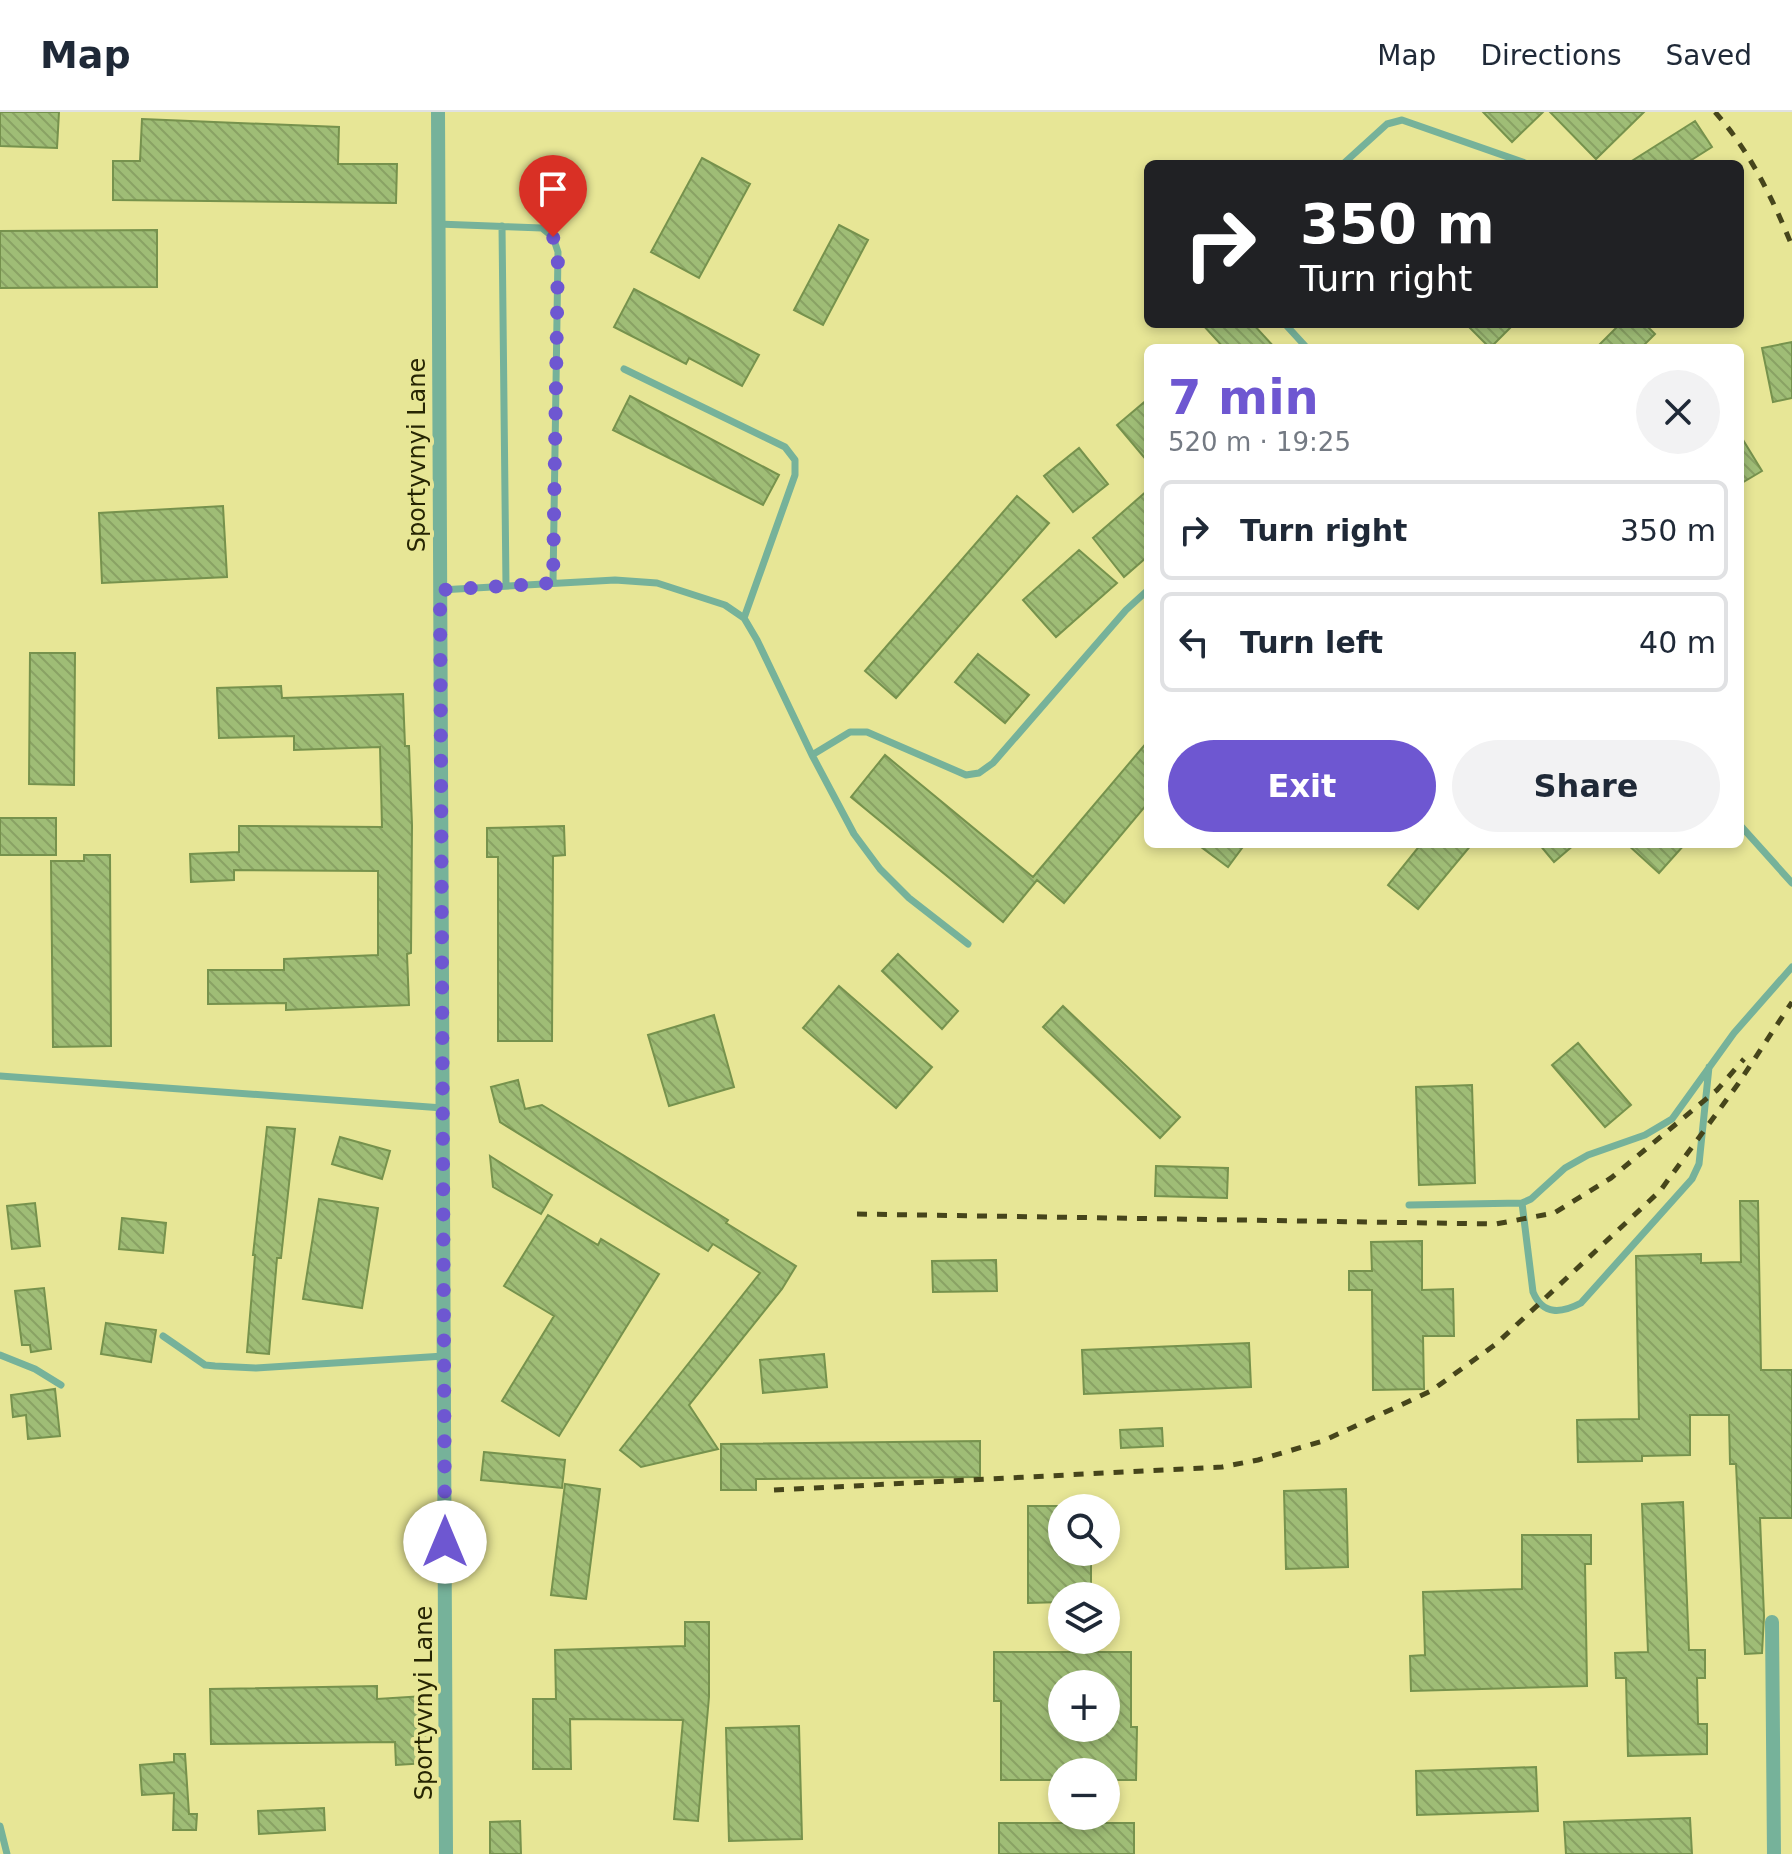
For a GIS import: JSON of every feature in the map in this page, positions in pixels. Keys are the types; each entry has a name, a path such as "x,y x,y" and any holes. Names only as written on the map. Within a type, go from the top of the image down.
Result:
{"street":[{"name":"Sportyvnyi Lane","path":"438,112 446,1854"},
{"path":"1772,1622 1774,1854"}],"lane":[{"path":"1347,160 1387,124 1402,120 1517,160"},
{"path":"438,224 542,228 553,237 558,252 553,583"},
{"path":"502,226 506,586"},
{"path":"1289,328 1303,344"},
{"path":"624,369 785,447 795,460 795,475 744,618"},
{"path":"440,590 615,580 657,583 725,605 744,618 757,640 854,834 880,869 909,898 968,944"},
{"path":"812,755 850,732 867,732 966,775 979,773 993,763 1126,610 1144,594"},
{"path":"1744,829 1792,883"},
{"path":"1409,1205 1522,1203 1531,1199 1565,1168 1588,1155 1661,1127 1672,1119 1709,1066 1792,967"},
{"path":"1522,1203 1533,1292 1539,1304 1547,1309 1568,1310 1581,1303 1692,1179 1699,1164 1709,1066"},
{"path":"0,1076 443,1108"},
{"path":"163,1336 205,1365 215,1366 256,1368 444,1356"},
{"path":"0,1355 35,1369 61,1385"},
{"path":"0,1826 7,1854"}],"building":[{"path":"0,112 59,112 57,148 0,146"},
{"path":"1483,112 1543,112 1512,142"},
{"path":"1550,112 1644,112 1596,159"},
{"path":"142,119 339,127 338,164 397,164 396,203 113,200 113,161 140,161"},
{"path":"1695,121 1712,147 1691,160 1633,160"},
{"path":"702,158 750,184 699,278 651,252"},
{"path":"839,225 868,240 823,325 794,310"},
{"path":"157,230 157,287 0,288 0,231"},
{"path":"634,289 759,355 742,386 689,358 686,364 614,327"},
{"path":"1206,328 1257,328 1271,344 1220,344"},
{"path":"1470,328 1510,328 1494,344 1486,344"},
{"path":"1616,328 1649,328 1655,334 1645,344 1600,344"},
{"path":"1792,342 1792,398 1773,402 1762,348"},
{"path":"630,396 779,475 763,505 613,430"},
{"path":"1144,402 1144,457 1117,425"},
{"path":"1744,442 1762,471 1744,482"},
{"path":"1079,448 1108,484 1073,512 1044,476"},
{"path":"1144,493 1144,560 1124,577 1093,538"},
{"path":"1017,496 1049,523 896,698 865,671"},
{"path":"223,506 227,577 102,583 99,513"},
{"path":"1079,550 1117,583 1056,637 1023,600"},
{"path":"30,653 75,653 74,785 29,784"},
{"path":"978,654 1029,695 1005,723 955,682"},
{"path":"281,686 282,698 403,694 405,746 409,746 412,825 411,953 407,954 409,1005 286,1010 286,1003 208,1004 208,970 284,970 284,959 378,955 378,871 234,870 234,880 191,882 190,854 239,852 239,826 382,827 380,747 294,750 294,736 219,738 217,688"},
{"path":"1144,746 1144,808 1064,903 1037,880 1003,922 851,797 885,755 1033,877"},
{"path":"0,818 56,818 56,855 0,855"},
{"path":"564,826 565,855 553,856 552,1041 498,1041 498,857 487,857 487,828"},
{"path":"1202,848 1242,848 1228,867"},
{"path":"1418,848 1469,848 1418,909 1388,885"},
{"path":"1542,848 1570,848 1554,862"},
{"path":"1631,848 1681,848 1659,873"},
{"path":"84,855 110,855 111,1046 53,1047 51,861 84,861"},
{"path":"898,954 958,1011 942,1029 882,971"},
{"path":"839,986 932,1067 896,1108 803,1028"},
{"path":"1063,1006 1180,1117 1160,1138 1043,1027"},
{"path":"714,1015 734,1087 669,1106 648,1035"},
{"path":"1578,1043 1631,1105 1605,1127 1552,1065"},
{"path":"518,1080 525,1109 542,1105 728,1220 726,1223 796,1266 782,1289 689,1405 718,1449 641,1467 620,1450 760,1273 713,1244 708,1251 500,1122 491,1087"},
{"path":"1472,1085 1475,1183 1419,1185 1416,1087"},
{"path":"267,1127 295,1129 281,1258 277,1258 269,1354 247,1352 253,1255"},
{"path":"340,1137 390,1151 382,1179 332,1164"},
{"path":"490,1156 552,1195 541,1214 493,1187"},
{"path":"1156,1166 1228,1168 1227,1198 1155,1196"},
{"path":"319,1199 378,1208 362,1308 303,1299"},
{"path":"1740,1201 1758,1201 1761,1370 1792,1370 1792,1518 1760,1518 1764,1616 1762,1653 1745,1654 1736,1464 1730,1464 1729,1415 1690,1415 1690,1455 1642,1456 1642,1461 1578,1462 1577,1420 1639,1419 1636,1256 1701,1254 1701,1263 1741,1262"},
{"path":"35,1203 40,1246 12,1249 7,1206"},
{"path":"548,1215 598,1245 601,1239 659,1274 559,1436 502,1401 554,1316 504,1286"},
{"path":"122,1218 166,1223 163,1253 119,1249"},
{"path":"1422,1241 1422,1290 1453,1289 1454,1336 1423,1336 1424,1389 1373,1390 1372,1290 1349,1290 1349,1271 1372,1271 1371,1242"},
{"path":"996,1260 997,1291 933,1292 932,1261"},
{"path":"44,1288 51,1349 31,1352 30,1345 22,1345 15,1291"},
{"path":"106,1323 156,1330 151,1362 101,1354"},
{"path":"1249,1343 1251,1387 1084,1394 1082,1350"},
{"path":"824,1354 827,1387 763,1393 760,1360"},
{"path":"55,1389 60,1436 28,1439 26,1415 13,1417 11,1395"},
{"path":"1162,1428 1163,1446 1121,1448 1120,1430"},
{"path":"980,1441 980,1477 756,1479 756,1490 721,1490 721,1444"},
{"path":"484,1452 565,1460 562,1488 481,1480"},
{"path":"565,1484 600,1489 586,1599 551,1595"},
{"path":"1346,1489 1348,1567 1286,1569 1284,1491"},
{"path":"1683,1502 1689,1650 1705,1650 1705,1678 1697,1678 1698,1724 1707,1724 1707,1754 1628,1756 1626,1678 1616,1678 1615,1653 1648,1652 1642,1504"},
{"path":"1028,1506 1048,1506 1048,1566 1091,1566 1091,1582 1048,1582 1048,1602 1028,1603"},
{"path":"1522,1535 1591,1535 1591,1564 1585,1564 1587,1686 1411,1691 1410,1656 1425,1655 1423,1592 1522,1589"},
{"path":"685,1622 709,1622 709,1697 698,1821 674,1819 683,1720 570,1719 571,1769 533,1769 533,1699 556,1699 555,1650 685,1646"},
{"path":"994,1652 1131,1652 1131,1727 1137,1727 1136,1780 1120,1780 1120,1758 1048,1758 1048,1780 1001,1780 1001,1701 994,1701"},
{"path":"377,1686 377,1699 424,1696 427,1763 396,1765 395,1742 211,1744 210,1689"},
{"path":"799,1726 802,1839 729,1841 726,1728"},
{"path":"174,1754 185,1754 189,1814 197,1814 196,1830 173,1830 174,1793 142,1795 140,1765 174,1762"},
{"path":"1536,1767 1538,1811 1417,1815 1416,1771"},
{"path":"324,1808 325,1830 259,1834 258,1811"},
{"path":"1690,1818 1692,1854 1566,1854 1564,1822"},
{"path":"520,1821 521,1854 490,1854 490,1822"},
{"path":"999,1823 1048,1823 1048,1830 1120,1830 1120,1823 1134,1823 1134,1854 999,1854"}],"railway":[{"path":"1715,112 1739,142 1759,176 1792,246"},
{"path":"774,1490 1222,1467 1323,1441 1431,1391 1496,1344 1660,1191 1738,1084 1792,1002"},
{"path":"857,1214 1496,1224 1554,1213 1611,1178 1717,1090 1744,1059"}],"route":[{"path":"445,1542 440,590 553,583 558,252 553,237"}]}
